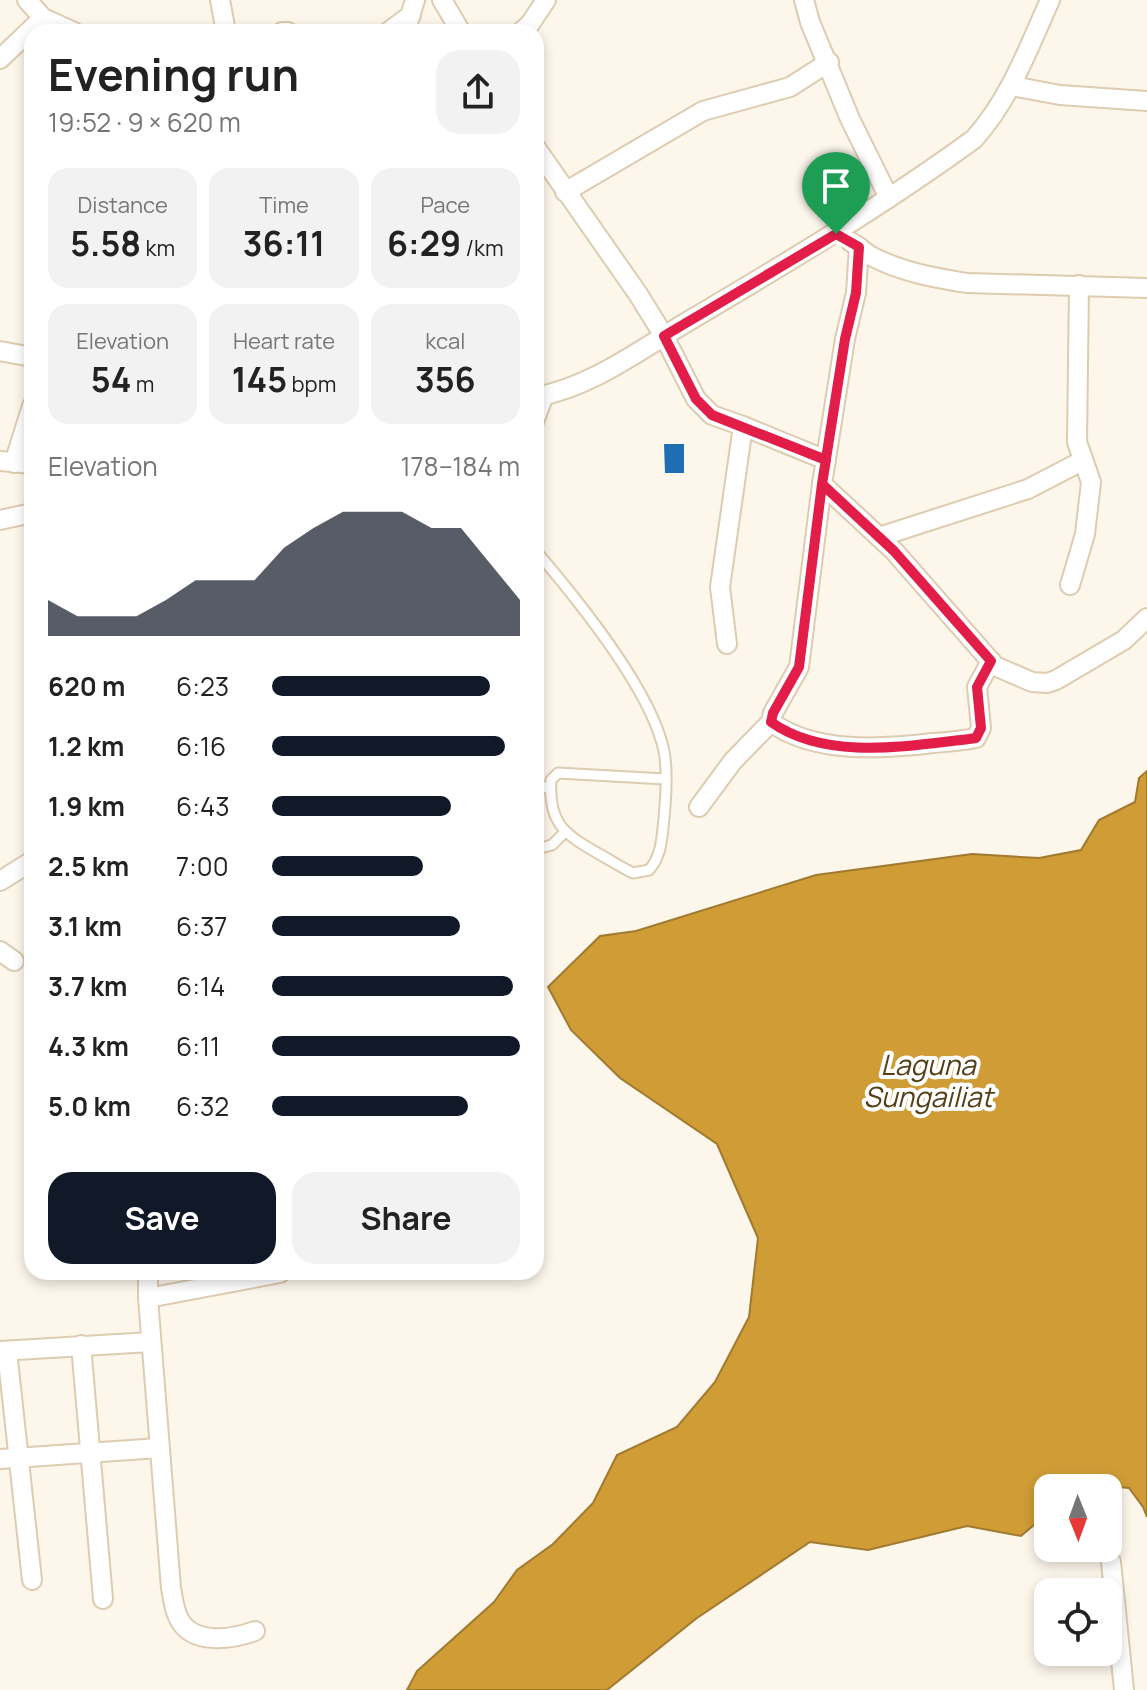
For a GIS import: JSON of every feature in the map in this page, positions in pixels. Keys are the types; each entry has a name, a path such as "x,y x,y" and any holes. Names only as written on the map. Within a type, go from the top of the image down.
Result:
{"street":[{"path":"27,0 43,18 56,24"},
{"path":"220,0 224,24"},
{"path":"442,0 456,24"},
{"path":"530,24 546,0"},
{"path":"804,0 850,119 889,198"},
{"path":"544,396 582,384 836,234 974,139 991,120 1012,86 1050,0"},
{"path":"37,24 43,18"},
{"path":"0,59 24,36"},
{"path":"565,192 703,111 790,87 829,62"},
{"path":"1012,86 1039,92 1147,101"},
{"path":"544,160 638,294 664,336 696,399 712,415 826,460"},
{"path":"836,234 869,255 902,270 958,282 1147,288"},
{"path":"699,807 733,761 771,722 799,667 822,484 845,339 856,293 859,247"},
{"path":"1070,585 1087,524 1091,478 1077,442 1079,285"},
{"path":"0,351 24,356"},
{"path":"727,644 720,587 743,426"},
{"path":"15,463 24,433"},
{"path":"879,537 982,505 1049,479 1082,461"},
{"path":"822,484 934,594 993,664 1032,682 1056,680 1124,640 1147,618"},
{"path":"0,520 24,515"},
{"path":"771,722 824,743 859,748 884,749 976,738 981,728 977,687 993,664"},
{"path":"0,881 24,865"},
{"path":"148,1280 171,1588 178,1617 184,1627 218,1639 233,1639 255,1631"},
{"path":"148,1298 243,1280"},
{"path":"32,1580 9,1458 4,1351 151,1342"},
{"path":"81,1345 103,1599"},
{"path":"9,1458 159,1448"},
{"path":"1111,1562 1124,1690"}],"lane":[{"path":"544,560 571,592 642,695 664,751 665,779 660,849 652,867 637,874 627,870 573,839 559,826 551,808 550,789 554,775 563,771 665,779"},
{"path":"544,787 550,789"},
{"path":"544,847 552,845 565,832"}],"water":[{"name":"Laguna Sungailiat","path":"1147,771 1147,1517 1129,1488 1122,1488 1122,1474 1034,1474 1034,1525 1021,1536 967,1526 868,1550 810,1542 697,1618 607,1690 407,1690 417,1671 494,1602 517,1570 553,1544 593,1503 617,1455 677,1427 715,1382 749,1317 758,1238 717,1144 620,1078 571,1030 548,987 600,936 636,931 816,875 972,854 1039,858 1081,850 1099,820 1135,802 1139,778"}],"building":[{"path":"664,444 684,444 684,473 665,473"}],"route":[{"path":"836,234 664,336 696,399 712,415 826,460 822,484 894,551 991,661 977,687 981,728 976,738 884,749 859,748 824,743 771,722 799,667 822,484 826,460 845,339 856,293 859,247 836,234"}]}
